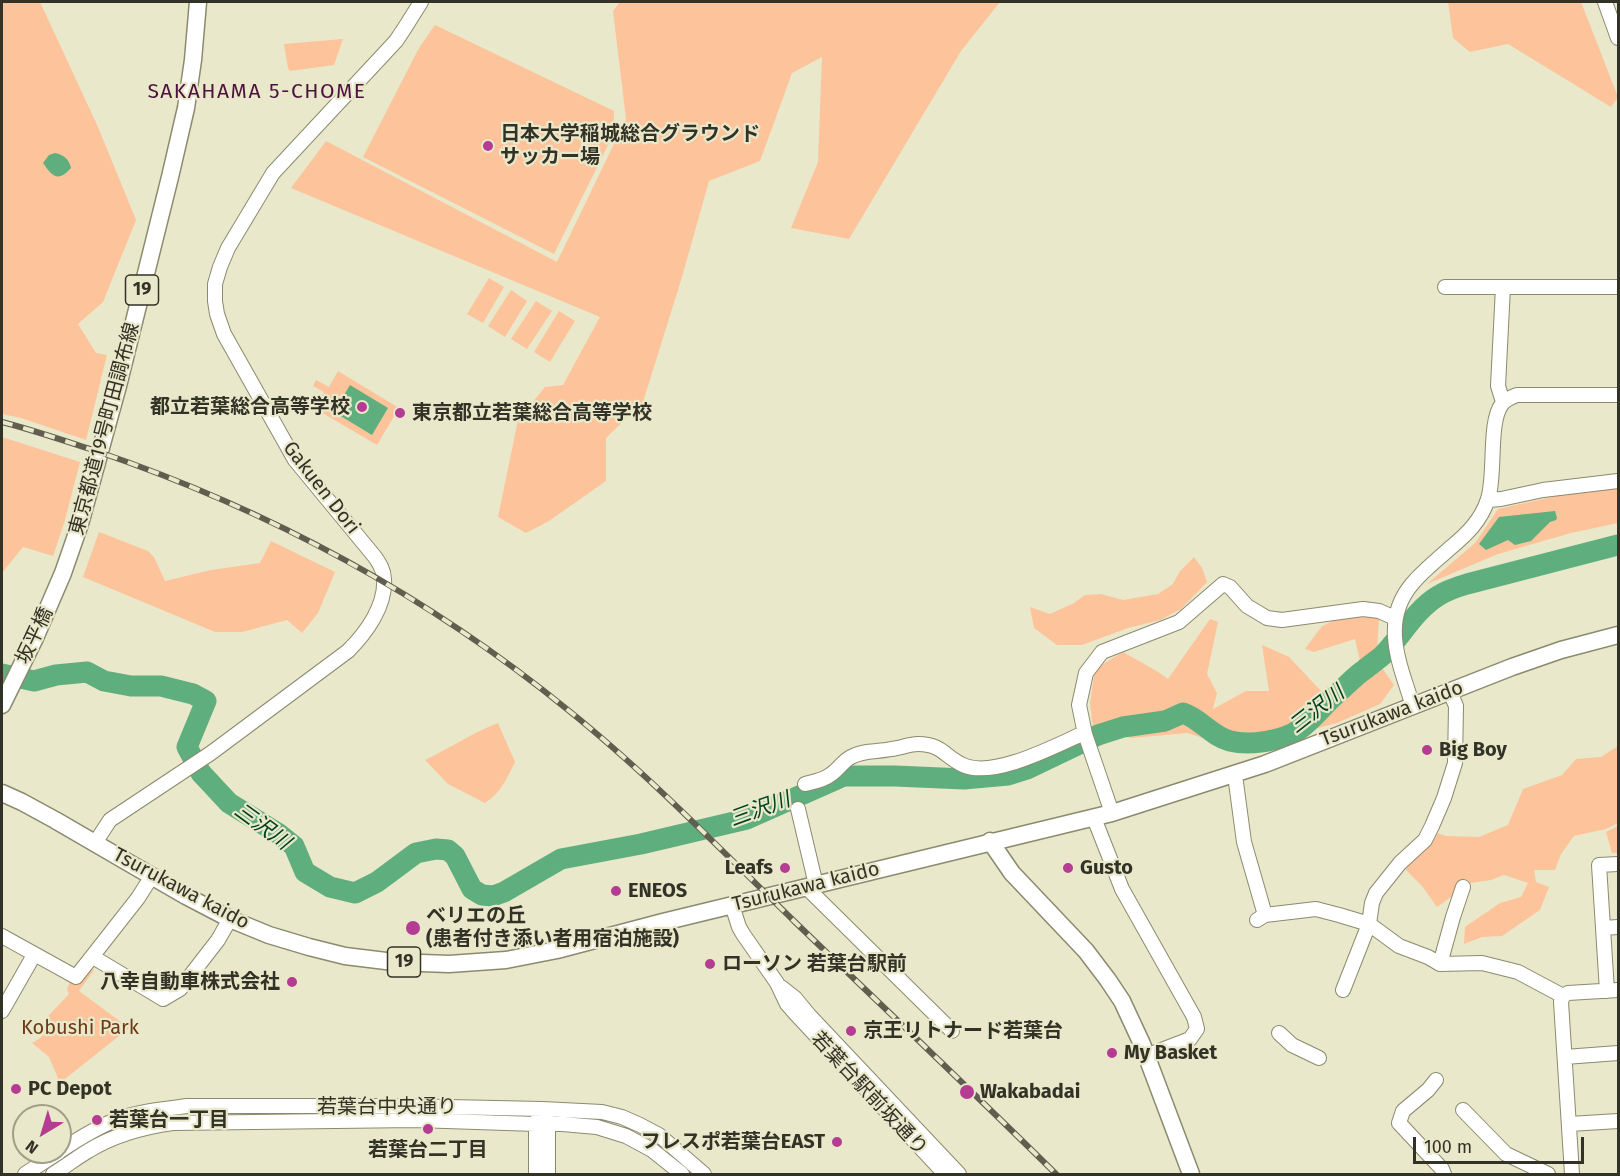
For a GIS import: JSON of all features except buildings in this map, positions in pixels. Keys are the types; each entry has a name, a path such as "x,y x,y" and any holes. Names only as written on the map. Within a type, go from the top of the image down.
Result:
{"main road":[{"name":"東京都道19号町田調布線","path":"63,573 80,524 118,386 170,177 186,108 198,2"},
{"name":"坂平橋","path":"3,701 35,638 63,573"},
{"name":"Tsurukawa kaido","path":"2,793 22,802 186,896 230,919 269,935 345,956 394,962 449,964 506,960 532,956 1112,813 1235,775 1512,667 1561,650 1618,635"},
{"path":"990,842 1012,873 1086,951 1108,980 1132,1021 1191,1174"}],"street":[{"name":"Gakuen Dori","path":"95,843 111,820 183,773 348,651 372,622 382,597 384,578 375,556 295,460 224,334 217,314 215,284 228,248 273,173 396,40 421,2"},
{"path":"1605,2 1618,38"},
{"path":"1445,287 1618,287"},
{"path":"1503,287 1498,386 1503,402"},
{"path":"1413,706 1395,647 1395,621 1403,598 1411,585 1467,534 1482,514 1492,483 1495,419 1503,402 1517,395 1618,395"},
{"path":"1488,500 1543,490 1618,482"},
{"path":"1112,813 1084,734 1079,705 1086,673 1102,652 1179,622 1223,584 1230,587 1247,606 1267,618 1282,620 1363,609 1379,611 1395,621"},
{"path":"1343,990 1369,924 1376,893 1400,863 1425,840 1444,798 1455,763 1456,706 1450,692"},
{"path":"805,784 829,776 851,757 864,752 921,744 938,747 962,765 992,768 1008,765 1084,734"},
{"path":"1235,775 1244,842 1261,917 1316,909 1369,924 1399,946 1440,964 1482,963 1518,972 1563,996"},
{"path":"798,809 811,886 952,1031"},
{"path":"1094,818 1122,889 1194,1017 1197,1029 1190,1039 1146,1056"},
{"path":"1572,1174 1561,1002 1563,996 1568,993 1613,991 1603,928 1599,865 1618,864"},
{"path":"2,936 76,977 138,898 152,876"},
{"path":"1440,964 1463,888"},
{"path":"732,905 739,927 777,984"},
{"path":"93,957 163,999 180,989 218,940 230,919"},
{"path":"1603,928 1618,927"},
{"path":"2,1011 34,955"},
{"name":"若葉台駅前坂通り","path":"777,984 787,1004 794,1012 945,1174"},
{"name":"若葉台駅前坂通り","path":"777,984 795,998 959,1174"},
{"path":"1280,1033 1292,1045 1319,1058"},
{"path":"1565,1057 1618,1053"},
{"path":"1436,1080 1403,1112 1399,1123 1442,1169 1444,1174"},
{"name":"若葉台中央通り","path":"72,1144 116,1120 161,1109 187,1106 402,1106 542,1109 602,1112 622,1117 659,1135 704,1174"},
{"path":"536,1174 542,1109"},
{"path":"1463,1110 1506,1154 1541,1173"},
{"name":"若葉台中央通り","path":"53,1174 89,1150 147,1126 173,1123 417,1120 597,1127 626,1136 652,1150 682,1174"},
{"path":"1570,1124 1618,1121"},
{"path":"542,1124 548,1174"},
{"name":"若葉台中央通り","path":"25,1174 41,1164"}],"green space":[{"path":"2,2 40,2 98,127 136,220 103,302 78,324 96,353 107,355 86,440 2,414"},
{"path":"620,2 1000,2 961,51 849,239 791,228 818,162 822,57 792,73 760,161 709,181 643,402 606,438 606,481 549,521 526,533 498,517 518,420 545,387 563,385 600,317 291,188 326,141 557,262 626,119 613,11"},
{"path":"1448,2 1581,2 1618,97 1611,107 1508,44 1470,52 1453,38"},
{"name":"日本大学稲城総合グラウンド サッカー場","path":"435,25 614,111 613,135 554,254 363,157 419,48"},
{"path":"343,39 334,65 290,71 288,68 284,44"},
{"path":"489,278 504,287 483,323 467,314"},
{"path":"511,290 527,301 505,337 488,326"},
{"path":"536,301 552,311 527,349 511,339"},
{"path":"559,311 575,321 550,362 534,352"},
{"path":"338,371 399,408 377,445 314,408 324,392 313,386 316,380 329,387"},
{"path":"2,437 80,462 53,556 23,547 2,573"},
{"path":"1618,489 1618,523 1571,533 1498,554 1427,584 1475,543 1498,509 1579,491"},
{"path":"99,532 148,551 154,557 165,581 211,570 260,563 271,541 335,572 318,613 302,633 287,620 242,632 215,632 83,577"},
{"path":"1194,557 1202,568 1207,582 1181,609 1160,620 1128,628 1082,645 1057,645 1034,628 1030,607 1050,614 1085,595 1101,594 1123,600 1158,594 1173,584 1180,571"},
{"path":"1361,611 1379,618 1377,650 1382,668 1394,685 1380,704 1337,723 1289,736 1255,754 1187,733 1132,738 1093,728 1090,703 1095,669 1123,652 1168,679 1210,619 1218,622 1207,674 1217,693 1213,709 1246,691 1269,691 1262,645 1289,657 1322,692 1360,661 1355,639 1314,652 1305,649 1322,626"},
{"path":"498,723 515,762 499,790 485,803 448,784 425,760 479,731"},
{"path":"1618,746 1618,823 1606,829 1574,836 1561,854 1555,870 1534,870 1536,882 1549,887 1540,910 1502,936 1482,937 1464,944 1465,927 1500,903 1521,897 1528,883 1504,875 1471,883 1437,907 1422,886 1403,867 1426,847 1437,833 1446,836 1479,837 1508,825 1523,789 1562,775 1576,759 1601,757"},
{"path":"1618,826 1618,853 1612,853 1606,832"},
{"name":"Kobushi Park","path":"90,968 94,970 79,991 129,1028 60,1083 49,1057 32,1043 46,1032 49,1015 69,994 67,989 70,982 76,984"}],"shaded area":[{"path":"55,153 66,158 71,168 59,176 52,174 43,163 49,155"},
{"path":"350,385 388,408 372,435 334,412"},
{"path":"1555,511 1556,520 1550,522 1531,541 1515,545 1508,540 1486,550 1479,544 1499,517"}],"waterway":[{"name":"三沢川","path":"2,674 34,681 56,675 87,672 104,681 131,686 161,686 193,694 206,701 187,747 201,773 229,803 294,846 305,872 330,887 355,893 377,882 416,853 436,849 448,850 455,856 472,889 482,895 493,896 561,859 641,844 747,819 844,776 964,779 1008,775 1027,769 1098,735 1123,727 1165,721 1183,713 1223,739 1230,741 1256,743 1285,737 1305,725 1355,677 1382,656 1415,616 1441,594 1467,584 1618,545"}],"railway":[{"path":"2,422 96,451 160,474 284,528 402,593 515,669 598,735 656,787 1056,1174"}],"place":[{"name":"日本大学稲城総合グラウンド サッカー場","path":"488,146"},
{"name":"都立若葉総合高等学校","path":"362,407"},
{"name":"東京都立若葉総合高等学校","path":"400,413"},
{"name":"Big Boy","path":"1427,750"},
{"name":"Leafs","path":"785,868"},
{"name":"Gusto","path":"1068,868"},
{"name":"ENEOS","path":"616,891"},
{"name":"ベリエの丘 (患者付き添い者用宿泊施設)","path":"413,928"},
{"name":"ローソン 若葉台駅前","path":"710,964"},
{"name":"八幸自動車株式会社","path":"292,982"},
{"name":"京王リトナード若葉台","path":"851,1031"},
{"name":"My Basket","path":"1112,1053"},
{"name":"PC Depot","path":"16,1089"},
{"name":"Wakabadai","path":"967,1092"},
{"name":"若葉台一丁目","path":"97,1120"},
{"name":"若葉台二丁目","path":"428,1129"},
{"name":"フレスポ若葉台EAST","path":"837,1142"}],"district":[{"name":"SAKAHAMA 5-CHOME","path":"257,92"}]}
